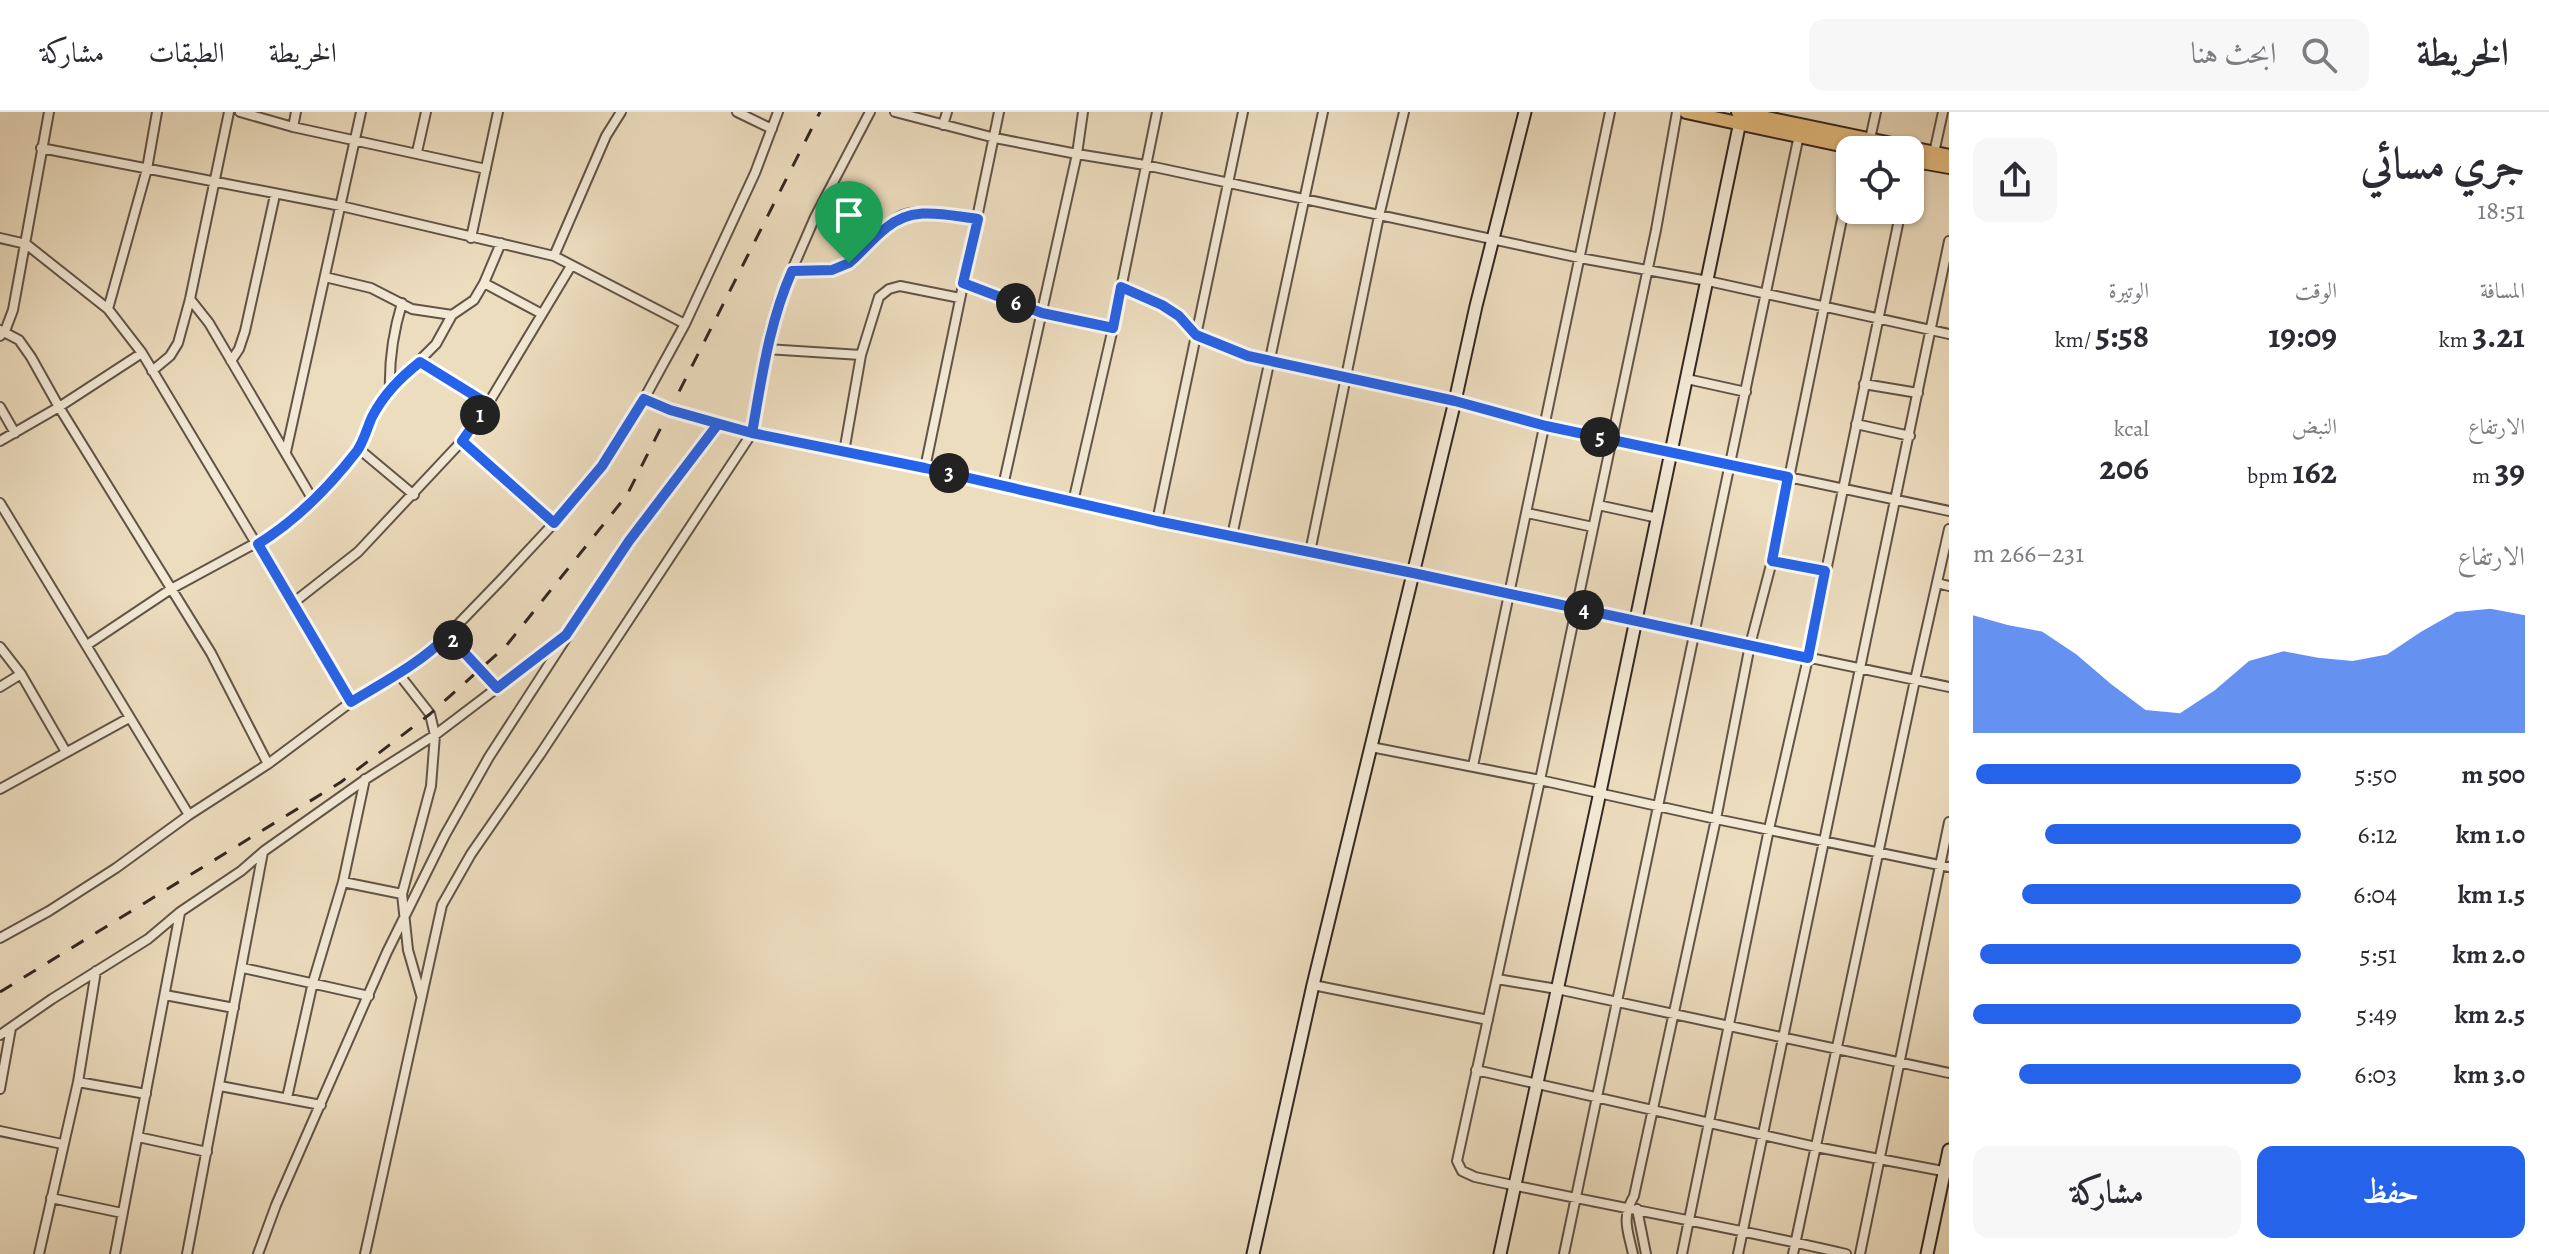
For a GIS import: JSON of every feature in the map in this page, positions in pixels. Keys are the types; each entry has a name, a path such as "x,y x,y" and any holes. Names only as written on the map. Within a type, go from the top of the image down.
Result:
{"main road":[{"path":"1686,112 1740,115 1836,140"},
{"path":"1740,115 1799,135 1836,142"},
{"path":"1924,152 1949,156"},
{"path":"1924,164 1949,167"}],"street":[{"path":"49,112 13,310 2,333 19,340 211,653 268,764"},
{"path":"108,309 147,169 157,112"},
{"path":"152,371 175,350 190,299 229,112"},
{"path":"240,112 293,127 486,169"},
{"path":"293,127 296,112"},
{"path":"286,452 361,112"},
{"path":"417,152 426,112"},
{"path":"471,238 498,112"},
{"path":"554,256 606,136 621,112"},
{"path":"737,112 772,129"},
{"path":"0,938 116,868 189,815 268,764 351,702 439,644 554,523 602,466 644,399 685,324 755,173 778,112"},
{"path":"365,1254 442,905 460,872 752,433 766,349 778,302 815,217 870,112"},
{"path":"895,112 995,138 1145,165 1949,334"},
{"path":"943,125 947,112"},
{"path":"925,468 999,112"},
{"path":"1003,486 1077,154 1083,112"},
{"path":"1073,502 1113,328 1157,112"},
{"path":"1157,521 1243,112"},
{"path":"1232,536 1323,112"},
{"path":"1310,552 1379,216 1404,112"},
{"path":"1253,1254 1313,985 1525,112"},
{"path":"1473,766 1610,112"},
{"path":"1677,112 1612,440 1457,1161 1462,1171 1514,1185 1796,1241 1812,1250 1846,1254"},
{"path":"1866,136 1876,112"},
{"path":"1934,153 1943,112"},
{"path":"1500,1254 1672,452 1740,115"},
{"path":"1564,1254 1799,135"},
{"path":"41,148 341,206 554,256 685,324"},
{"path":"231,361 245,331 275,195"},
{"path":"792,271 832,270 849,263 883,230 905,215 931,214 978,219"},
{"path":"1625,1254 1634,1196 1716,819 1750,645 1772,561 1841,224"},
{"path":"1682,1254 1898,224"},
{"path":"0,238 26,244 108,309 142,353 351,702"},
{"path":"1738,1254 1949,241"},
{"path":"87,645 171,589 258,544 313,500 359,449 372,417 390,389 436,344 452,315 469,305 484,283 501,243"},
{"path":"293,603 358,552 462,441 488,404 571,266"},
{"path":"325,277 371,288 412,309 452,315"},
{"path":"484,283 542,314"},
{"path":"963,283 1042,313 1113,328"},
{"path":"844,452 861,355 876,303 889,289 907,286 960,298"},
{"path":"1121,287 1162,305 1179,316 1196,335 1233,351 1269,361 1455,401 1546,426 1949,511"},
{"path":"190,299 209,323 313,500"},
{"path":"390,389 391,341 402,303"},
{"path":"766,349 861,355"},
{"path":"0,441 142,353"},
{"path":"420,362 488,404"},
{"path":"1687,379 1746,392"},
{"path":"1864,384 1918,393"},
{"path":"644,399 670,410 752,433 1949,687"},
{"path":"0,407 15,433"},
{"path":"258,1254 276,1205 405,915 459,809 566,635 629,541 718,424"},
{"path":"1856,424 1910,436"},
{"path":"462,441 554,523"},
{"path":"359,449 414,495"},
{"path":"0,503 189,815"},
{"path":"1598,505 1658,518"},
{"path":"1527,513 1593,527"},
{"path":"1793,1254 1949,529"},
{"path":"1772,561 1825,571"},
{"path":"1937,583 1949,586"},
{"path":"448,635 497,688"},
{"path":"0,1035 148,939 264,851 435,735 566,635"},
{"path":"0,647 21,674 66,752"},
{"path":"398,673 430,714 435,735 431,786 402,894 408,950 421,995"},
{"path":"0,687 21,674"},
{"path":"0,789 129,718"},
{"path":"1371,747 1600,792 1944,866"},
{"path":"287,1098 313,982 343,882 366,779"},
{"path":"1860,1254 1897,1063 1944,866 1949,822"},
{"path":"191,1253 264,851"},
{"path":"343,882 402,894"},
{"path":"115,1254 180,912"},
{"path":"243,968 369,996"},
{"path":"39,1254 78,1082 96,971"},
{"path":"1497,979 1557,989 1949,1073"},
{"path":"1313,985 1488,1020"},
{"path":"165,995 234,1008"},
{"path":"0,1089 11,1028"},
{"path":"1476,1070 1816,1147 1947,1171"},
{"path":"78,1082 146,1094"},
{"path":"220,1086 321,1105"},
{"path":"0,1131 62,1144"},
{"path":"138,1137 207,1152"},
{"path":"1927,1254 1949,1150"},
{"path":"51,1198 122,1213"},
{"path":"1632,1209 1646,1254"},
{"path":"1628,1232 1633,1254"}],"railway":[{"path":"0,992 341,782 430,714 506,646 627,495 820,112"}],"route":[{"path":"849,263 832,270 792,271 778,302 769,334 752,433 670,410 644,399 602,466 554,523 462,441 488,404 420,362 401,377 384,396 359,449 313,500 258,544 351,702 398,673 448,635 497,688 566,635 629,541 718,424 752,433 925,468 1157,521 1808,658 1825,571 1772,561 1788,477 1546,426 1455,401 1248,356 1196,335 1179,316 1162,305 1121,287 1113,328 1042,313 963,283 978,219 917,213 905,215 883,230 849,263"}]}
